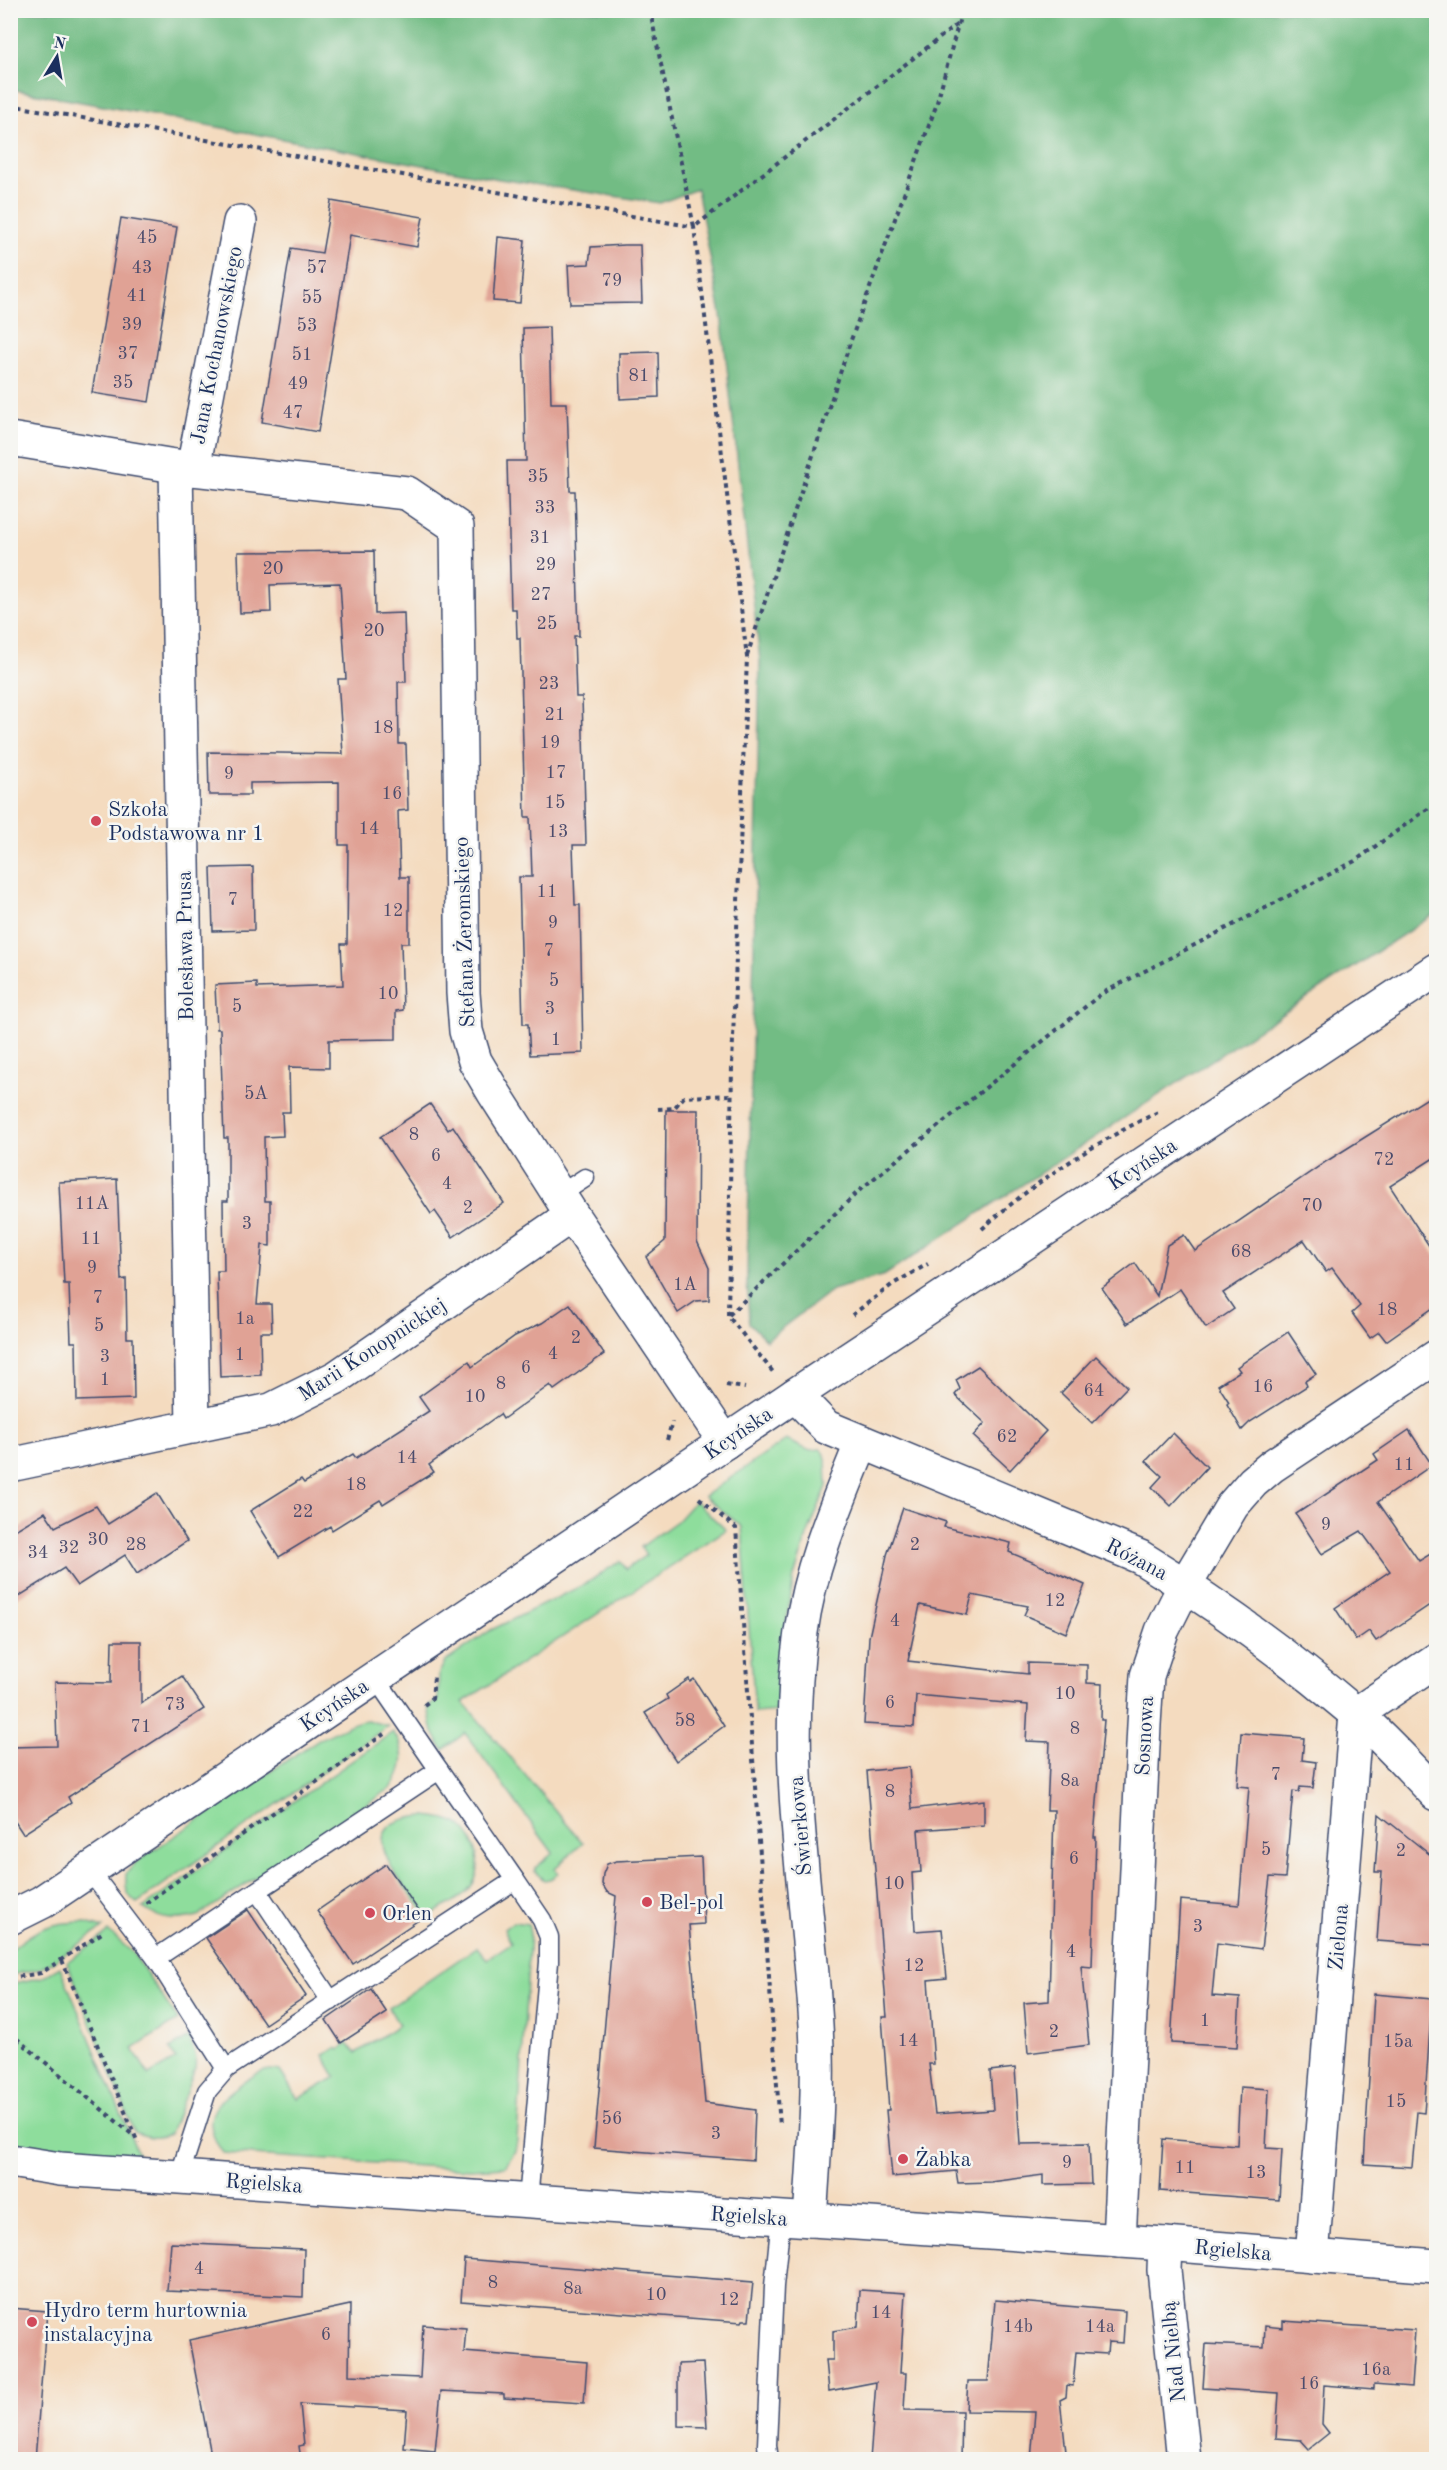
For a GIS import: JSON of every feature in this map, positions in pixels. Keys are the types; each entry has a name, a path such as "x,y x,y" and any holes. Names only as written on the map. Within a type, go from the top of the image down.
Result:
{"street":[{"name":"Jana Kochanowskiego","path":"184,467 240,222"},
{"name":"Jana Kochanowskiego","path":"10,439 184,467 407,493 457,526"},
{"name":"Bolesława Prusa","path":"184,467 193,1427"},
{"name":"Stefana Żeromskiego","path":"457,526 463,993 466,1031 475,1061 572,1196 725,1442"},
{"name":"Kcyńska","path":"10,1918 42,1902 795,1395 1437,970"},
{"name":"Marii Konopnickiej","path":"10,1465 271,1410 296,1399 337,1377 572,1196"},
{"name":"Sosnowa","path":"1119,2241 1148,1676 1162,1631 1185,1585 1232,1506 1253,1482 1272,1466 1437,1357"},
{"name":"Różana","path":"795,1395 826,1427 1140,1557 1228,1614 1356,1714 1437,1794"},
{"name":"Świerkowa","path":"796,2219 818,2094 817,2048 794,1752 794,1697 801,1631 816,1560 862,1442"},
{"path":"1356,1714 1437,1660"},
{"name":"Zielona","path":"1312,2256 1356,1714"},
{"name":"Kcyńska","path":"10,1931 42,1902"},
{"name":"Rgielska","path":"10,2161 60,2169"},
{"name":"Rgielska","path":"10,2169 60,2169 1165,2244 1437,2266"},
{"name":"Nad Nielbą","path":"1165,2244 1164,2270 1184,2460"}],"lane":[{"path":"375,1677 542,1920 549,1937 549,1962 528,2201"},
{"path":"156,1958 439,1770"},
{"path":"89,1870 156,1958 226,2069"},
{"path":"179,2177 207,2091 226,2069 515,1880"},
{"path":"258,1892 331,2001"},
{"path":"769,2460 767,2445 774,2297 796,2219"}],"path":[{"path":"650,10 694,226 747,657 732,1095 728,1316 795,1395"},
{"path":"747,657 851,340 936,106 962,10"},
{"path":"10,105 694,226 959,23"},
{"path":"728,1316 861,1189 1101,994 1356,861 1437,803"},
{"path":"658,1109 674,1108 684,1097 732,1095"},
{"path":"695,1495 736,1528 781,2134"},
{"path":"62,1960 141,2152"},
{"path":"10,2033 135,2137"}],"green space":[{"path":"10,11 1436,11 1436,913 885,1275 832,1290 766,1340 749,1323 747,1277 760,661 721,314 697,189 660,203 499,179 11,89"},
{"path":"786,1440 808,1450 821,1449 826,1458 827,1486 794,1577 781,1653 778,1711 755,1713 742,1527 704,1496"},
{"path":"695,1501 726,1530 463,1702 583,1843 555,1868 558,1874 544,1880 535,1872 535,1868 553,1853 465,1733 443,1750 433,1732 428,1707 438,1700 439,1673 445,1662 491,1630 587,1583 620,1561 626,1569 646,1555 641,1547 677,1521"},
{"path":"367,1720 388,1726 137,1903 130,1897 126,1887 126,1874 136,1862 319,1739"},
{"path":"393,1732 401,1746 402,1760 399,1774 391,1788 198,1916 169,1919 143,1908"},
{"path":"426,1816 451,1821 465,1830 475,1847 478,1866 473,1884 467,1891 428,1917 394,1871 386,1855 383,1841 387,1829 401,1820"},
{"path":"83,1922 103,1928 49,1964 39,1969 11,1975 11,1950 28,1937 52,1925"},
{"path":"513,1922 528,1924 530,1934 517,2140 515,2151 505,2167 469,2169 223,2153 212,2132 212,2114 216,2106 231,2091 259,2073 274,2070 280,2071 298,2099 336,2077 323,2055 336,2048 339,2050 347,2044 356,2053 399,2025 389,2008 477,1947 487,1959 511,1943 504,1929"},
{"path":"109,1932 133,1953 178,2020 133,2049 149,2075 176,2059 170,2049 189,2037 196,2058 195,2068 170,2134 165,2136 152,2137 134,2132 67,1962"},
{"path":"60,1967 138,2154 121,2157 11,2145 10,1984 43,1977"}],"building":[{"path":"331,201 423,217 417,247 350,235 318,432 262,422 291,248 322,253"},
{"path":"121,218 177,227 149,402 92,393"},
{"path":"498,237 525,240 520,303 493,301"},
{"path":"640,245 642,303 570,304 568,265 589,264 591,247"},
{"path":"549,327 551,403 567,403 570,491 575,491 579,636 574,636 576,697 582,697 586,845 573,845 575,905 580,905 583,1053 530,1055 528,1024 523,1024 519,877 532,877 530,817 525,817 520,638 517,638 516,609 511,609 507,461 526,461 523,328"},
{"path":"658,352 659,397 620,399 619,353"},
{"path":"374,551 375,614 404,613 406,682 398,682 399,744 406,744 408,810 398,811 400,877 409,877 409,943 401,943 403,1010 396,1011 396,1039 329,1040 329,1068 289,1067 290,1112 282,1112 283,1136 264,1137 265,1201 270,1201 270,1246 262,1245 257,1304 271,1304 272,1332 260,1332 261,1375 220,1377 217,1271 224,1271 223,1201 228,1201 228,1138 224,1138 220,1029 217,1029 215,985 257,983 257,988 343,985 341,944 347,944 348,845 339,845 339,782 250,783 250,795 209,795 208,752 343,754 338,679 346,679 340,583 270,585 271,612 240,613 238,552"},
{"path":"253,867 254,930 213,931 211,868"},
{"path":"1437,1092 1437,1156 1390,1186 1437,1258 1437,1305 1386,1341 1379,1332 1370,1338 1352,1313 1360,1306 1332,1268 1326,1272 1304,1240 1223,1293 1234,1309 1206,1328 1180,1289 1127,1324 1102,1288 1135,1263 1157,1296 1167,1245 1184,1235 1195,1251 1327,1161"},
{"path":"430,1104 448,1130 453,1126 504,1203 453,1237 435,1211 431,1214 380,1137"},
{"path":"666,1110 698,1110 697,1241 709,1268 709,1300 696,1301 678,1313 646,1257 665,1241"},
{"path":"117,1179 121,1280 126,1279 127,1338 133,1338 134,1399 77,1401 76,1342 71,1342 69,1284 64,1284 59,1182"},
{"path":"570,1304 604,1354 554,1390 550,1385 503,1419 500,1414 429,1465 434,1472 383,1504 380,1500 332,1530 330,1526 279,1557 250,1511 301,1479 304,1483 353,1454 356,1458 429,1411 419,1397 469,1361 472,1367 515,1336 542,1323"},
{"path":"1288,1332 1316,1374 1305,1381 1307,1386 1250,1422 1242,1430 1218,1385 1240,1371 1237,1367"},
{"path":"1096,1356 1127,1387 1092,1423 1061,1393"},
{"path":"978,1366 1046,1431 1010,1470 973,1436 985,1423 955,1395 960,1389 956,1380"},
{"path":"1409,1430 1432,1465 1378,1502 1419,1561 1437,1550 1437,1600 1376,1641 1369,1631 1356,1640 1335,1608 1390,1571 1361,1531 1322,1554 1296,1514 1378,1460 1374,1454"},
{"path":"1173,1433 1207,1467 1171,1506 1152,1487 1162,1476 1146,1461"},
{"path":"157,1493 187,1541 137,1574 125,1555 77,1586 64,1568 10,1602 10,1533 45,1512 55,1527 96,1506 108,1524"},
{"path":"903,1508 946,1522 944,1527 1011,1543 1009,1552 1085,1585 1066,1633 1024,1615 1028,1606 972,1595 967,1615 920,1605 908,1661 1028,1674 1028,1663 1087,1665 1087,1683 1102,1684 1101,1720 1104,1720 1094,1837 1096,1837 1092,1967 1081,1966 1089,2045 1028,2053 1024,2003 1049,2001 1054,1810 1047,1810 1050,1742 1026,1741 1028,1705 916,1695 914,1727 864,1724 869,1637 887,1555"},
{"path":"112,1641 141,1641 141,1703 182,1676 204,1709 68,1797 71,1803 23,1834 10,1814 10,1747 57,1746 55,1682 111,1683"},
{"path":"689,1679 690,1682 694,1679 724,1726 676,1761 645,1713 668,1699 666,1695"},
{"path":"1241,1733 1304,1738 1302,1760 1316,1762 1313,1788 1300,1787 1299,1792 1293,1791 1285,1878 1270,1877 1261,1949 1217,1943 1212,1996 1240,1998 1237,2047 1171,2043 1180,1900 1239,1905 1249,1787 1237,1786"},
{"path":"909,1767 912,1809 984,1800 984,1825 918,1830 921,1872 912,1873 915,1931 942,1929 947,1978 928,1980 934,2064 929,2064 935,2114 993,2110 990,2071 1015,2068 1020,2144 1089,2143 1091,2184 1043,2185 1043,2175 991,2182 958,2183 956,2171 892,2177 886,2110 889,2110 882,2017 887,2017 867,1771"},
{"path":"1379,1814 1433,1857 1432,1873 1437,1874 1435,1945 1377,1941 1382,1872 1375,1872"},
{"path":"701,1857 704,1924 689,1925 705,2103 755,2110 753,2160 594,2148 616,1896 607,1892 602,1884 603,1874 607,1864 616,1861"},
{"path":"386,1864 423,1917 353,1964 317,1911"},
{"path":"248,1910 306,1996 265,2024 206,1938"},
{"path":"371,1989 387,2013 341,2043 326,2020"},
{"path":"1374,1994 1432,1999 1424,2113 1417,2112 1412,2167 1364,2164"},
{"path":"1240,2087 1269,2089 1266,2148 1282,2149 1279,2200 1160,2191 1163,2139 1237,2145"},
{"path":"171,2243 304,2249 303,2297 167,2291"},
{"path":"464,2259 753,2282 749,2320 742,2322 461,2301"},
{"path":"860,2290 905,2293 900,2373 906,2373 904,2410 962,2411 961,2460 870,2460 876,2382 829,2391 826,2360 833,2360 833,2331 858,2327"},
{"path":"995,2300 1125,2311 1123,2343 1108,2342 1107,2354 1076,2352 1073,2386 1067,2385 1066,2397 1060,2400 1067,2460 1031,2460 1035,2412 966,2411 968,2381 988,2381"},
{"path":"350,2305 349,2375 420,2378 423,2325 466,2328 464,2352 587,2362 584,2403 504,2398 504,2394 441,2391 435,2451 404,2448 407,2410 300,2404 304,2445 299,2446 301,2460 212,2460 189,2340"},
{"path":"10,2308 47,2311 35,2460 10,2460"},
{"path":"1283,2321 1415,2330 1411,2387 1374,2384 1374,2389 1324,2385 1322,2424 1329,2433 1309,2449 1301,2440 1276,2438 1279,2393 1203,2388 1206,2344 1264,2347 1265,2326 1283,2328"},
{"path":"703,2363 707,2427 678,2426 678,2364"}],"place":[{"name":"Szkoła Podstawowa nr 1","path":"96,821"},
{"name":"Bel-pol","path":"647,1902"},
{"name":"Orlen","path":"370,1913"},
{"name":"Żabka","path":"903,2159"},
{"name":"Hydro term hurtownia instalacyjna","path":"32,2322"}]}
